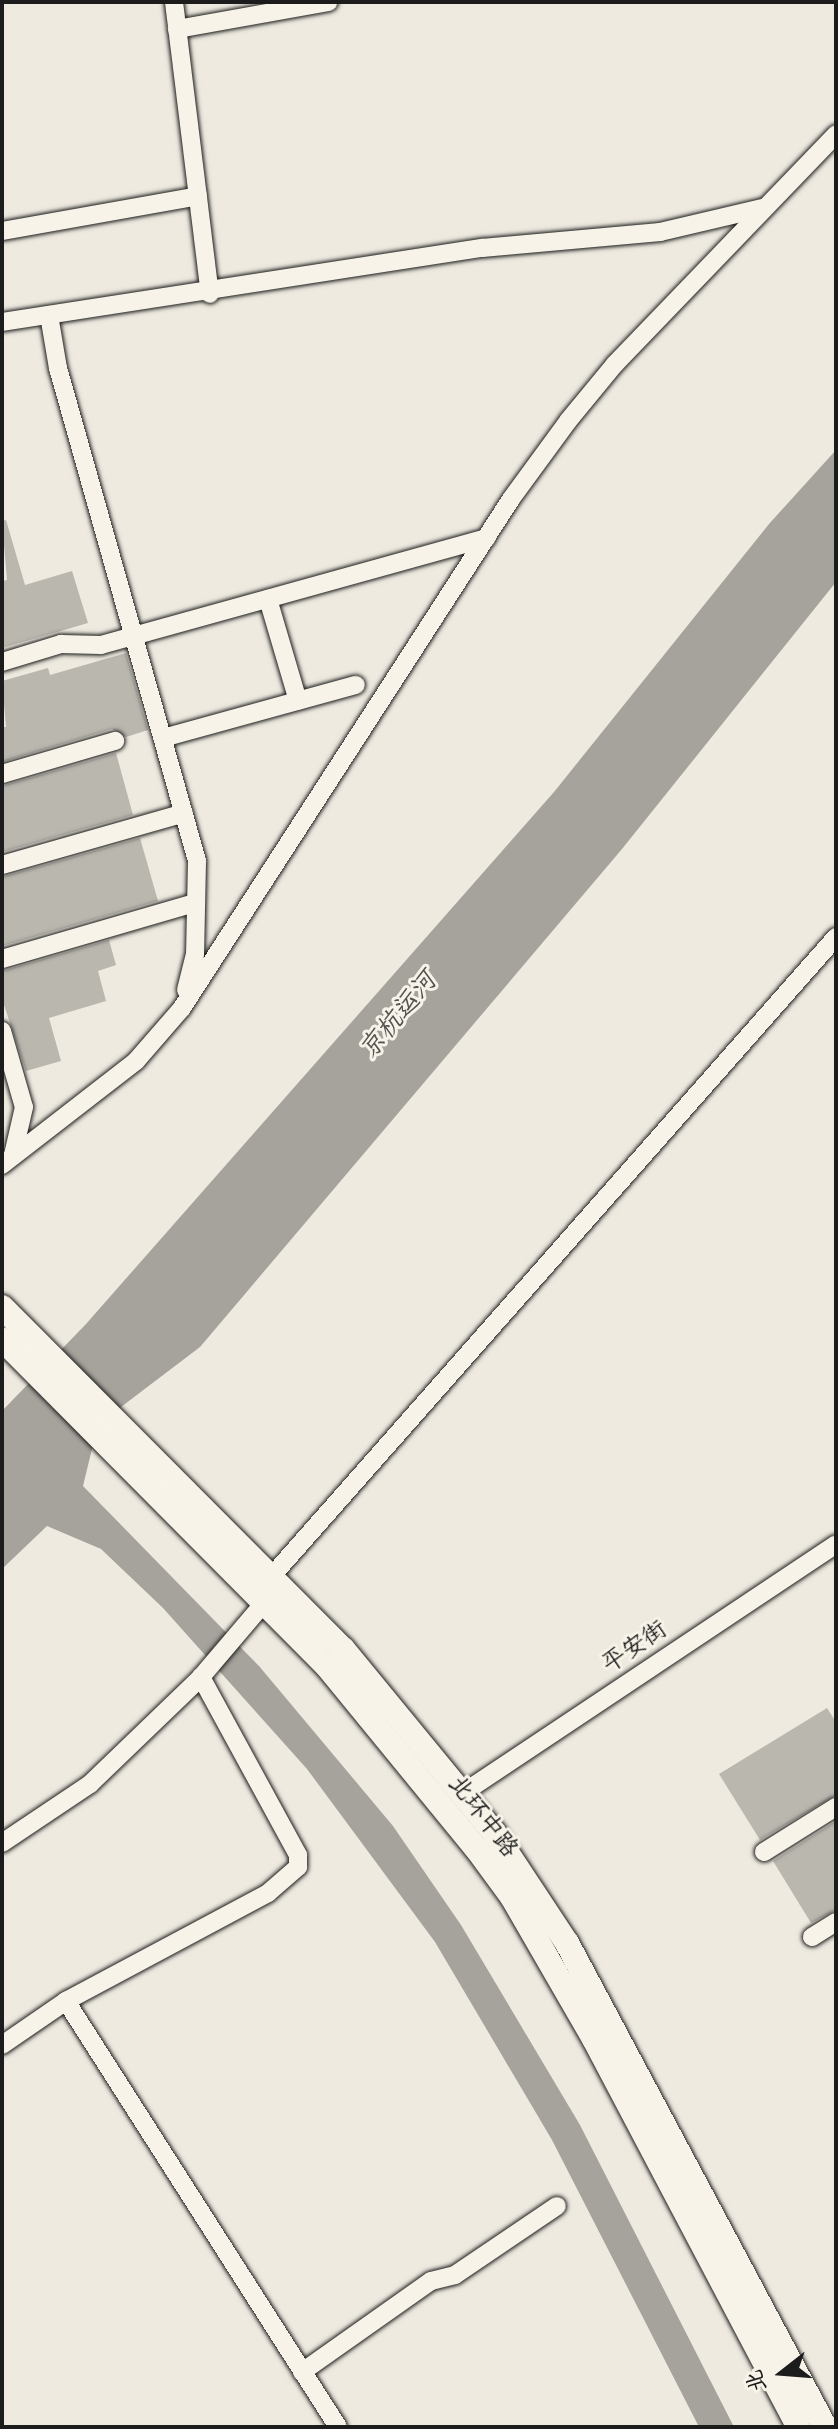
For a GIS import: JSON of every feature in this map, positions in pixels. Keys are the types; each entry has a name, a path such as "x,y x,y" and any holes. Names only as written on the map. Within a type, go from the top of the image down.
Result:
{"main road":[{"name":"北环中路","path":"2,1307 16,1342 271,1577 343,1649 463,1793 532,1884 567,1943 825,2427"},
{"name":"北环中路","path":"128,1447 264,1603 380,1727 512,1897 594,2039 799,2427"}],"street":[{"path":"174,2 210,294"},
{"path":"177,29 329,2"},
{"path":"7,1161 136,1061 182,1008 486,538 615,364 836,134"},
{"path":"2,231 198,196"},
{"path":"2,322 210,294 482,248 660,232 763,208"},
{"path":"49,315 58,368 197,861 195,954 182,1008"},
{"path":"2,662 61,644 101,645 486,538"},
{"path":"268,599 298,701"},
{"path":"163,738 356,685"},
{"path":"2,774 115,741"},
{"path":"2,865 184,813"},
{"path":"2,959 195,903"},
{"path":"271,1577 836,937"},
{"path":"2,1031 24,1107 7,1161"},
{"name":"平安街","path":"463,1793 836,1544"},
{"path":"2,1843 90,1784 201,1677 264,1603"},
{"path":"2,2045 66,2001 268,1893 298,1867 298,1855 201,1677"},
{"path":"764,1852 836,1807"},
{"path":"812,1937 836,1922"},
{"path":"66,2001 338,2427"},
{"path":"302,2372 431,2281 455,2275 557,2206"}],"water":[{"name":"京杭运河","path":"836,450 836,582 622,849 200,1347 121,1407 92,1449 83,1486 259,1666 393,1826 461,1925 580,2125 734,2427 699,2427 552,2140 435,1942 307,1769 163,1608 101,1549 47,1526 2,1569 2,1411 86,1324 554,792 769,524"}],"building":[{"path":"6,520 25,585 72,571 88,623 2,648 2,581 7,580 2,521"},
{"path":"126,653 148,730 126,737 112,729 2,762 2,727 6,727 2,681 48,668 50,675"},
{"path":"116,753 133,815 2,852 2,786"},
{"path":"140,838 158,901 2,946 2,877"},
{"path":"109,940 116,965 98,971 106,1001 49,1018 61,1061 26,1071 2,999 2,971"},
{"path":"827,1708 836,1722 836,1795 760,1840 719,1774"},
{"path":"836,1821 836,1910 811,1923 773,1861"}]}
